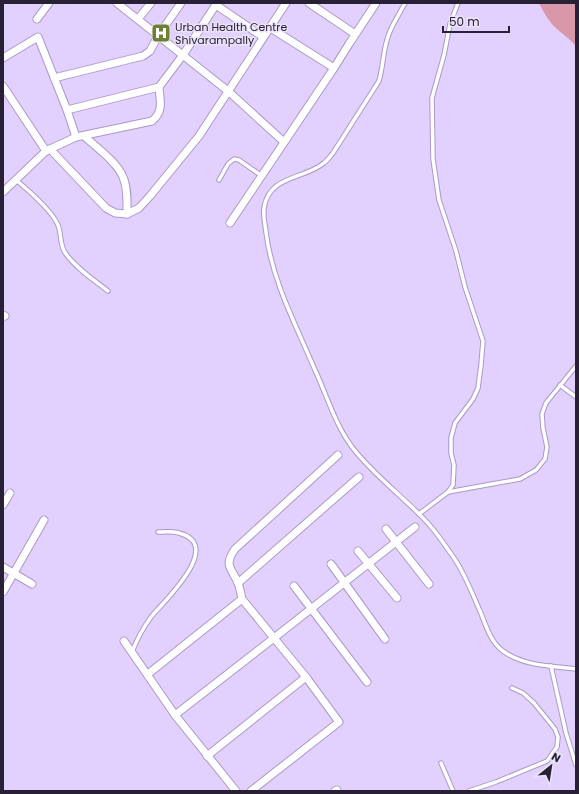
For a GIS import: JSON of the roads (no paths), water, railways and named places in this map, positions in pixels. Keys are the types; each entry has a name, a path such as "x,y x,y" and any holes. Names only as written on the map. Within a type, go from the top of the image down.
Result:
{"street":[{"path":"36,19 49,3"},
{"path":"117,3 228,90 284,142"},
{"path":"138,19 151,3"},
{"path":"54,78 143,56 150,51 158,36 181,3"},
{"path":"309,3 355,34"},
{"path":"67,110 159,87 183,55 217,4 263,37"},
{"path":"3,86 48,150 106,208 116,214 127,214 139,208 199,136 263,37 282,4"},
{"path":"230,223 334,68 373,4"},
{"path":"269,27 334,68"},
{"path":"3,58 38,37 67,110 76,138"},
{"path":"4,190 48,150 76,138 152,121 158,116 160,108 159,87"},
{"path":"84,136 116,166 123,177 126,187 127,214"},
{"path":"251,791 339,722 306,677 242,599 238,583 228,564 230,556 235,549 338,455"},
{"path":"238,583 359,477"},
{"path":"3,506 10,493"},
{"path":"3,592 44,520"},
{"path":"175,715 415,526"},
{"path":"386,529 429,584"},
{"path":"358,551 397,598"},
{"path":"331,564 385,639"},
{"path":"3,567 32,584"},
{"path":"294,586 367,682"},
{"path":"148,674 242,599"},
{"path":"124,641 175,715 236,791"},
{"path":"207,756 306,677"}],"lane":[{"path":"405,3 392,25 387,38 382,71 379,80 333,152 320,166 283,182 273,189 267,198 264,208 264,217 268,252 287,309 315,370 335,419 357,453 379,477 437,533 458,565 492,640 503,651 519,660 576,669"},
{"path":"419,514 448,492 453,485 454,466 451,453 451,438 455,423 473,399 478,388 483,342 465,287 456,250 439,200 433,159 432,98 444,55 450,24 458,3"},
{"path":"219,180 228,164 234,159 239,160 262,176"},
{"path":"16,180 43,205 58,224 61,244 66,254 74,263 108,291"},
{"path":"448,492 520,479 536,470 544,459 547,447 542,414 546,403 576,366"},
{"path":"560,385 576,397"},
{"path":"132,652 139,634 193,565 196,552 193,542 188,536 178,532 158,532"},
{"path":"551,666 566,733 576,765"},
{"path":"469,791 496,782 547,760 557,747 558,737 555,729 534,703 523,693 512,688"},
{"path":"441,763 453,791"}],"place":[{"name":"Urban Health Centre Shivarampally","path":"161,33"}]}
